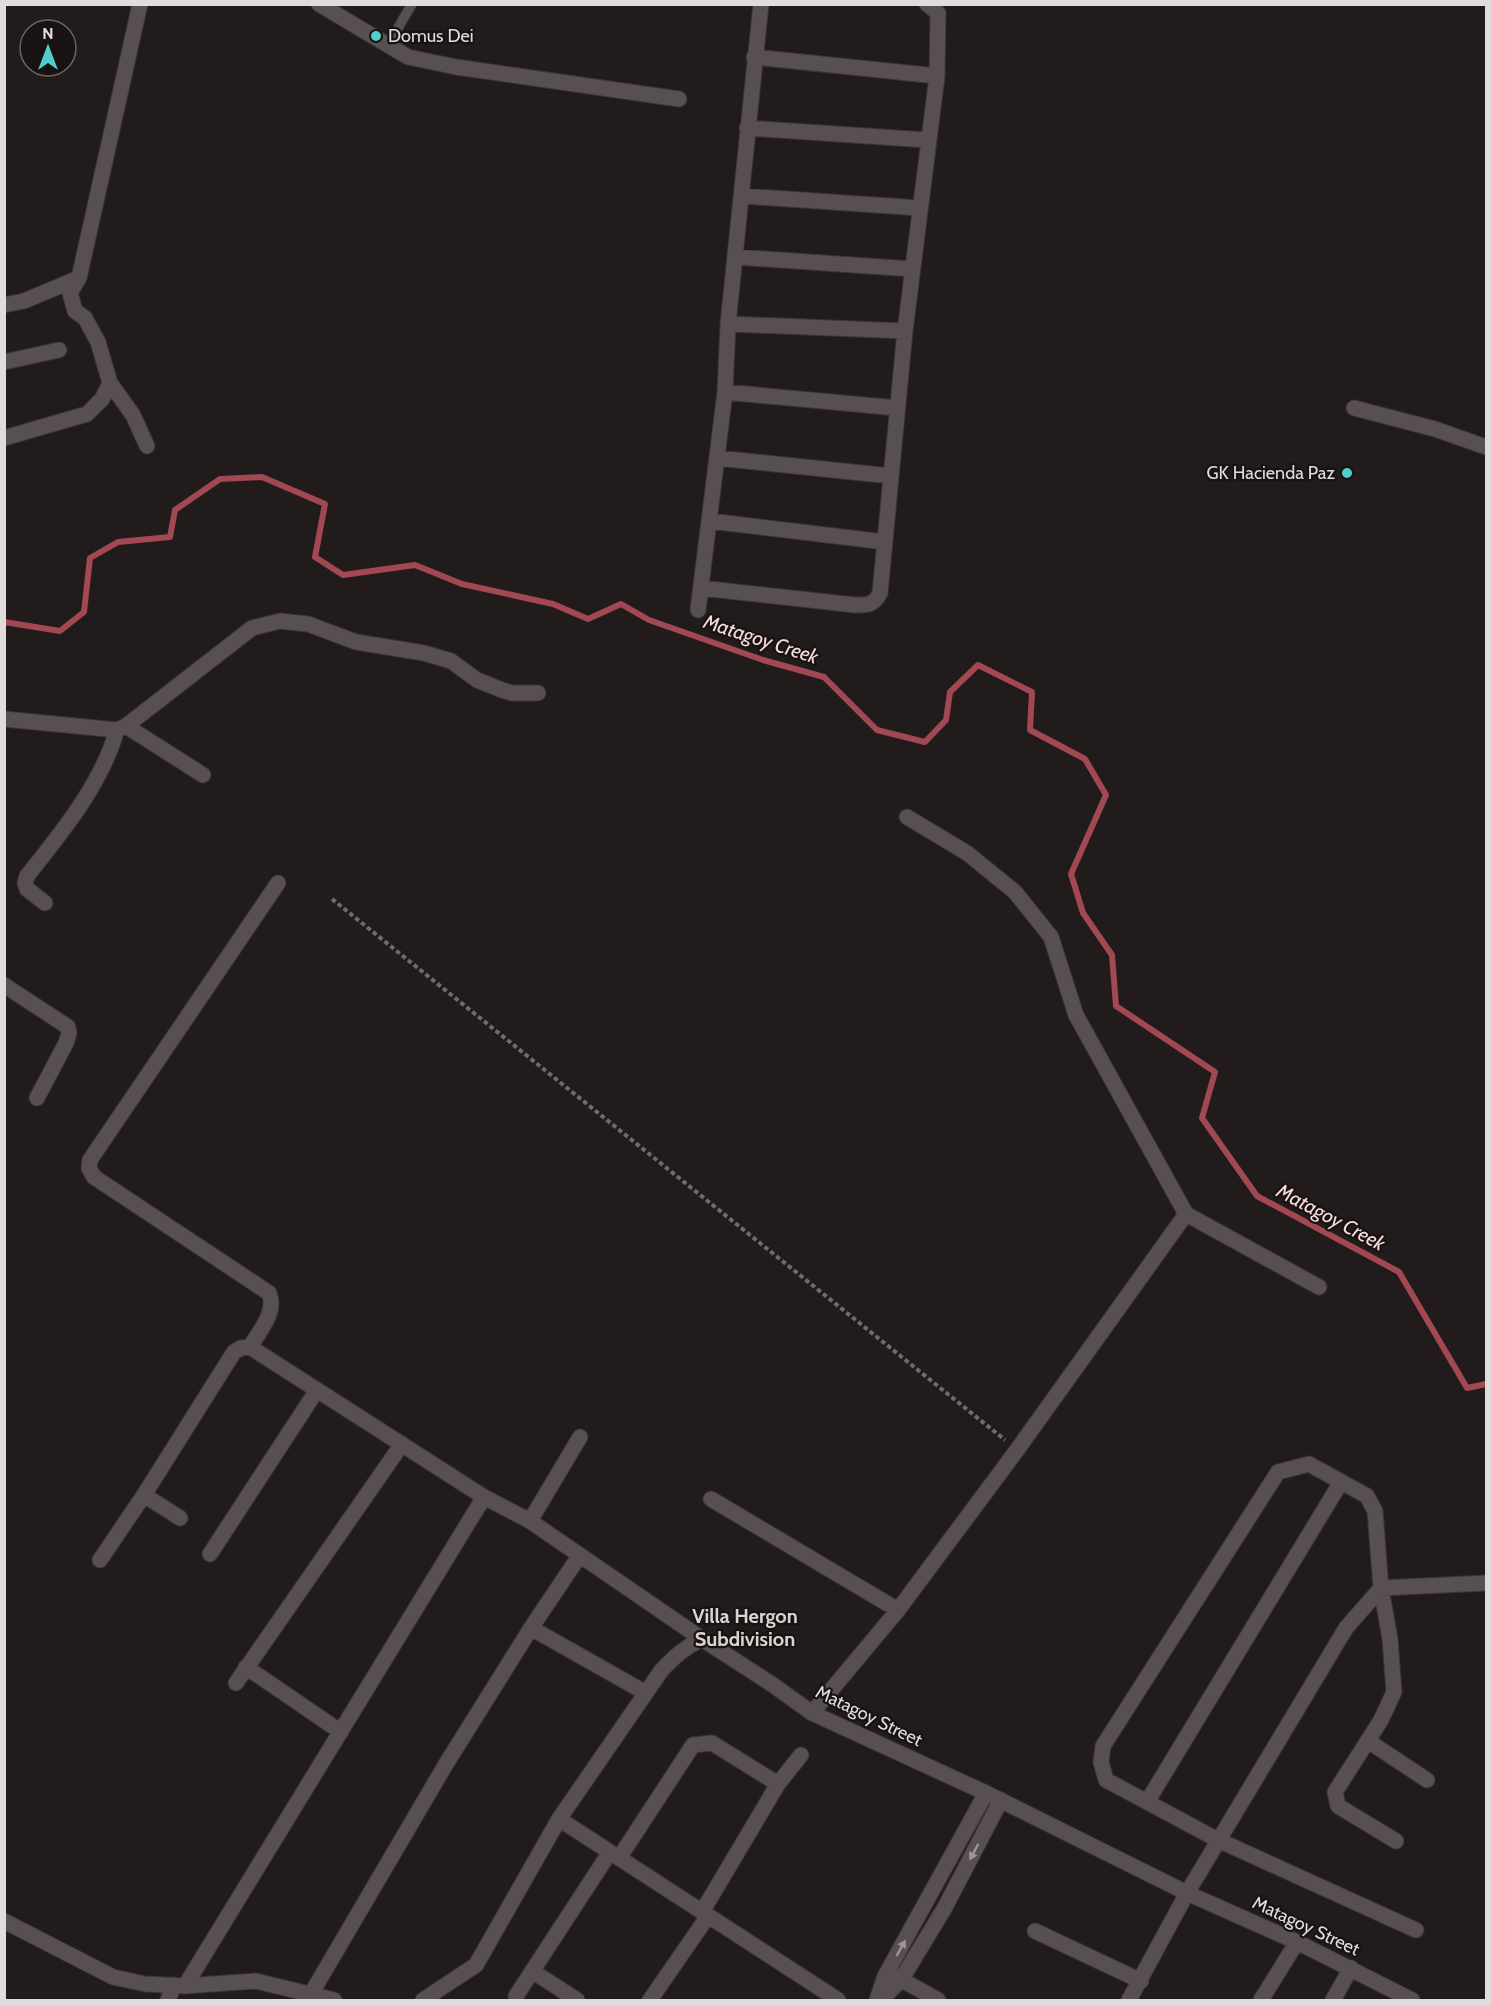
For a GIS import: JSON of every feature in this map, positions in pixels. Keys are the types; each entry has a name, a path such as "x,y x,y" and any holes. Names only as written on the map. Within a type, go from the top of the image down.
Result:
{"street":[{"path":"140,4 79,278 70,293 75,311 85,318 98,342 110,383 133,416 147,446"},
{"path":"698,610 725,392 728,324 761,4"},
{"path":"701,588 868,605 876,602 880,593 905,331 927,140 937,76 938,13 927,4"},
{"path":"328,7 408,57 456,67 679,99"},
{"path":"754,57 937,76"},
{"path":"747,128 927,140"},
{"path":"742,196 920,208"},
{"path":"736,257 912,269"},
{"path":"4,305 24,301 79,278"},
{"path":"728,324 905,331"},
{"path":"4,362 59,350"},
{"path":"4,438 87,414 102,399 110,383"},
{"path":"725,392 897,408"},
{"path":"1354,408 1435,429 1486,447"},
{"path":"717,458 891,476"},
{"path":"710,521 885,542"},
{"path":"45,903 27,889 25,883 27,876 72,819 110,754 122,728 252,628 280,621 308,624 356,642 424,653 451,662 477,680 512,693 538,693"},
{"path":"4,719 122,728 203,775"},
{"path":"907,817 967,853 1015,892 1051,937 1076,1016 1186,1214 1319,1287"},
{"path":"100,1560 234,1352 250,1347 272,1311 272,1301 268,1293 94,1177 89,1168 90,1160 278,883"},
{"path":"4,985 68,1027 66,1043 38,1098"},
{"path":"812,1713 898,1610 1017,1450 1186,1214"},
{"name":"Matagoy Street","path":"250,1347 484,1497 530,1521 812,1713 993,1797 1187,1893 1297,1942 1412,2001"},
{"path":"210,1554 317,1390"},
{"path":"530,1521 580,1437"},
{"path":"236,1683 402,1444"},
{"path":"1396,1841 1338,1806 1335,1792 1381,1720 1394,1692 1390,1640 1381,1588 1375,1511 1367,1496 1309,1464 1278,1472 1103,1746 1101,1762 1106,1780 1218,1840 1416,1930"},
{"path":"1147,1802 1341,1482"},
{"path":"144,1495 180,1518"},
{"path":"168,2001 180,1986 341,1732 484,1497"},
{"path":"711,1499 898,1610"},
{"path":"311,1994 446,1764 531,1628 580,1556"},
{"path":"1129,2001 1187,1893 1346,1628 1381,1588 1486,1583"},
{"path":"531,1628 646,1693"},
{"path":"423,2001 476,1965 559,1819 646,1693 674,1656 702,1640"},
{"path":"246,1667 341,1732"},
{"path":"1368,1741 1427,1780"},
{"path":"516,1996 693,1745 712,1743 778,1784"},
{"path":"650,2001 705,1914 778,1784 801,1755"},
{"path":"879,2001 993,1797"},
{"path":"559,1819 838,2001"},
{"path":"4,1922 113,1977 145,1984 180,1986 256,1981 334,2001"},
{"path":"1035,1931 1141,1981"},
{"path":"1261,2001 1297,1942"},
{"path":"1333,2001 1351,1968"},
{"path":"532,1971 577,2001"},
{"path":"894,1976 938,2001"}],"lane":[{"path":"388,45 412,4"}],"path":[{"path":"332,899 1017,1450"}],"waterway":[{"name":"Matagoy Creek","path":"4,622 60,631 84,612 90,558 118,542 170,537 175,510 220,479 262,477 325,504 315,557 343,575 415,565 462,584 553,604 588,619 621,604 649,620 763,660 824,677 877,730 925,742 946,720 950,692 978,665 1032,692 1030,730 1085,759 1106,795 1071,874 1083,913 1112,955 1116,1006 1215,1072 1202,1118 1257,1196 1399,1272 1467,1388 1486,1384"}],"place":[{"name":"Domus Dei","path":"376,36"},
{"name":"GK Hacienda Paz","path":"1347,473"}],"district":[{"name":"Villa Hergon Subdivision","path":"745,1628"}]}
